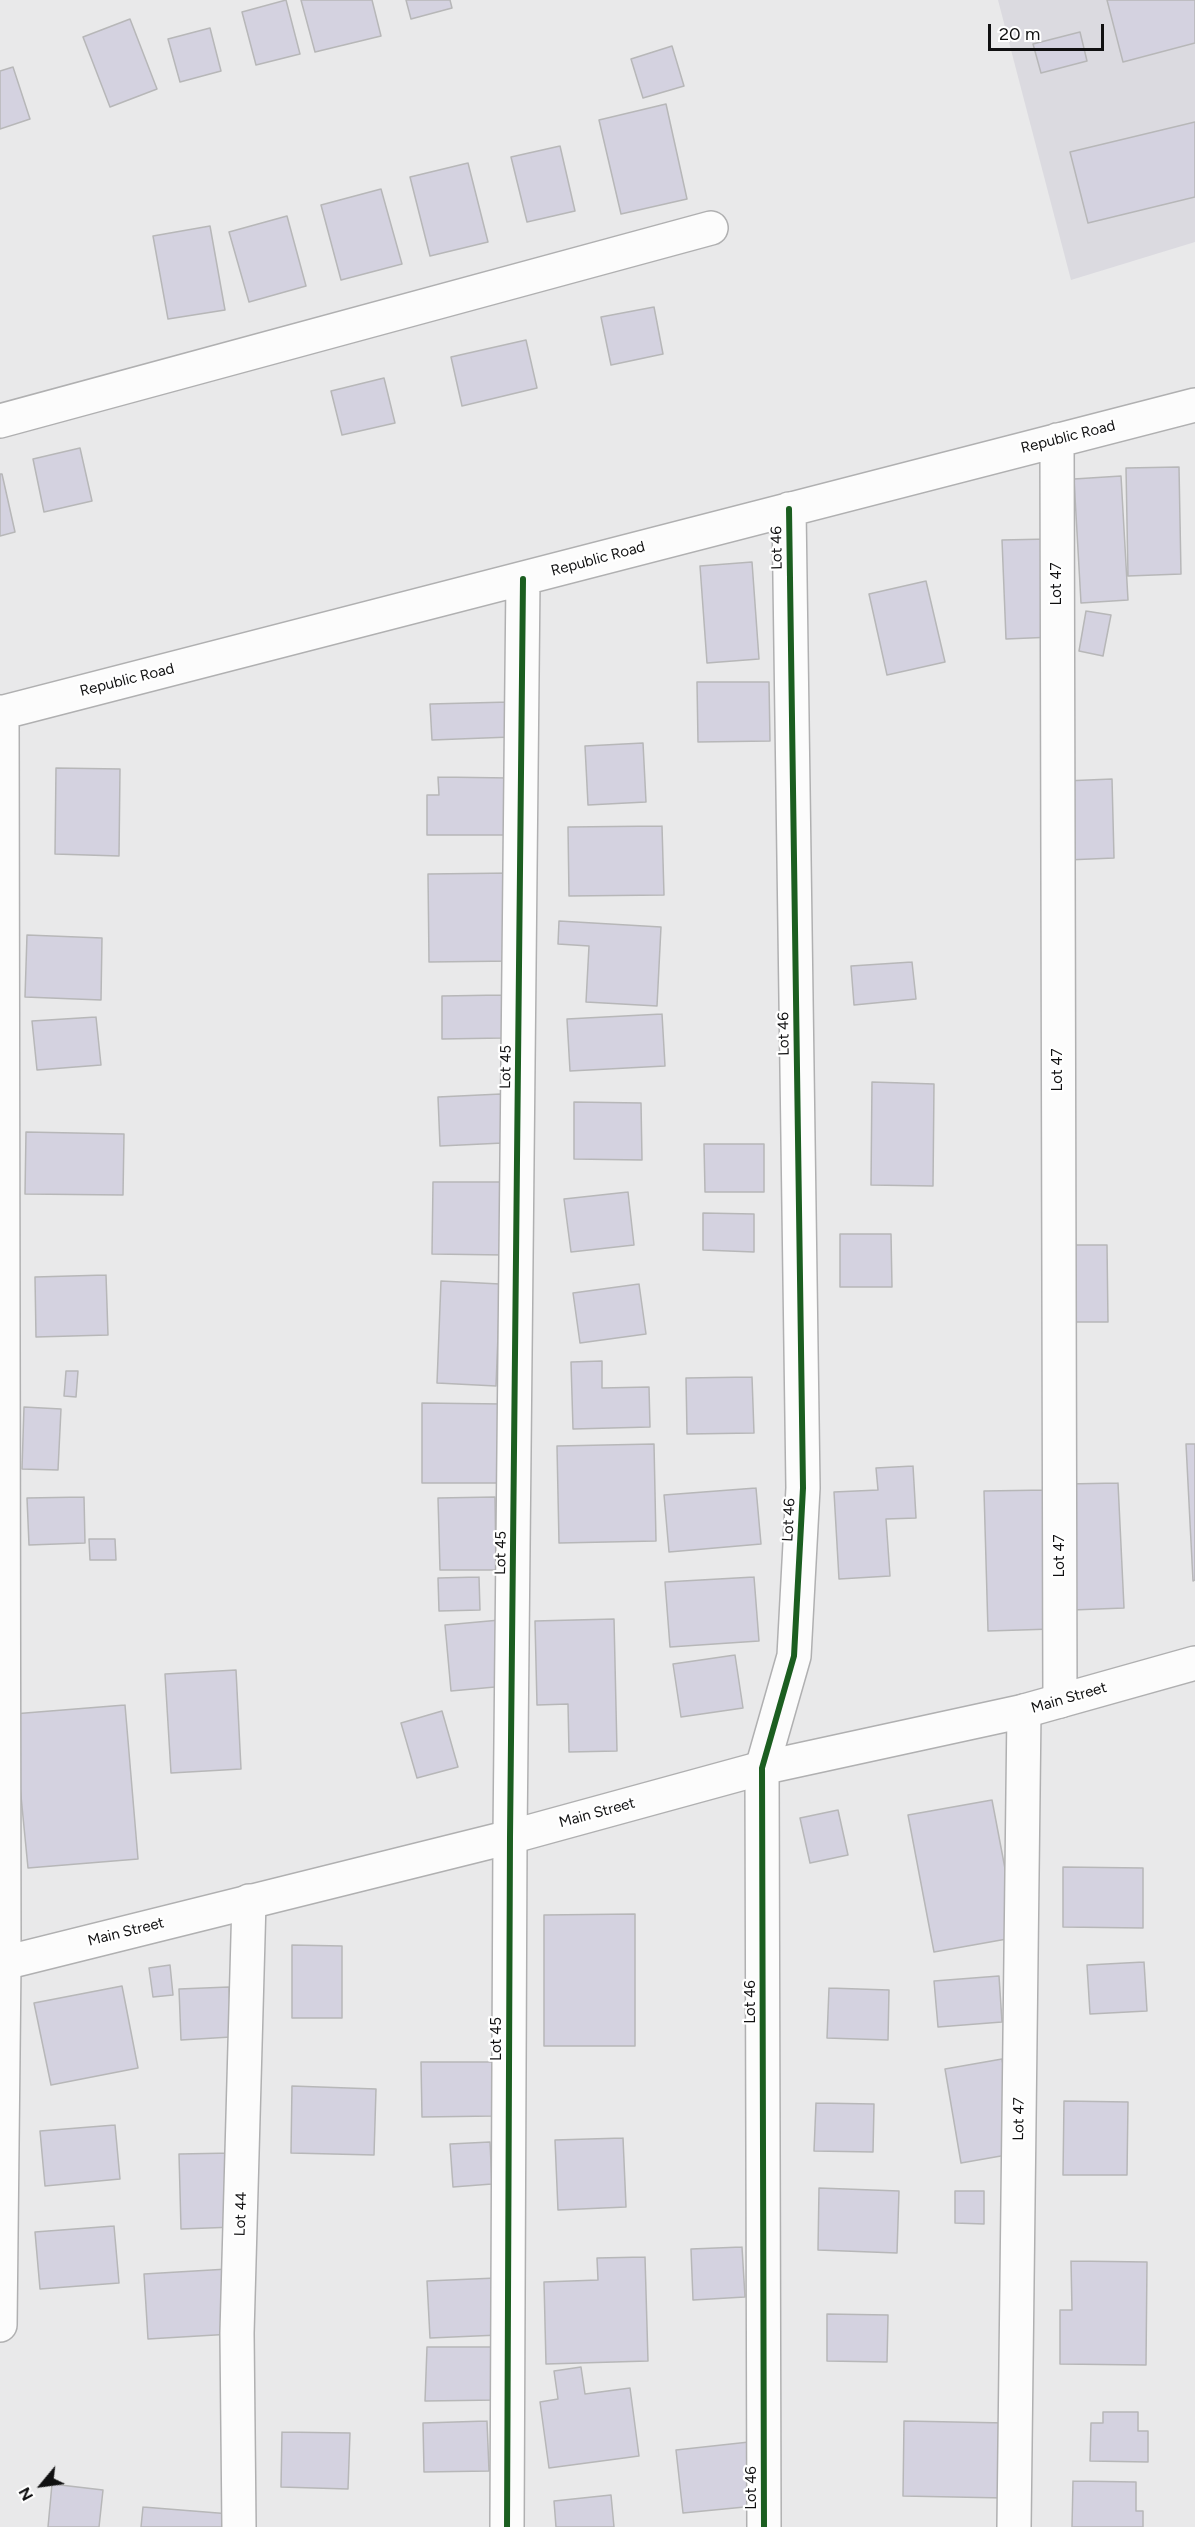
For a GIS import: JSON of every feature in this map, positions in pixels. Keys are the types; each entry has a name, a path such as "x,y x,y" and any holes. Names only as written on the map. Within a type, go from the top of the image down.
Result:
{"street":[{"path":"0,421 711,228"},
{"name":"Republic Road","path":"1,712 1195,405"},
{"name":"Lot 47","path":"1057,440 1060,1701"},
{"name":"Lot 46","path":"764,2527 762,1768 794,1656 803,1488 789,509"},
{"name":"Lot 45","path":"507,2527 510,1837 523,579"},
{"path":"0,2325 1,712"},
{"name":"Main Street","path":"2,1964 510,1837 762,1768 1024,1711 1195,1663"},
{"name":"Lot 47","path":"1014,2527 1024,1711"},
{"name":"Lot 44","path":"239,2527 237,2333 249,1901"}],"shaded area":[{"path":"998,0 1195,0 1195,242 1071,280"}],"building":[{"path":"286,0 300,54 256,65 242,12"},
{"path":"301,0 372,0 381,36 315,52"},
{"path":"406,0 450,0 452,8 411,19"},
{"path":"1107,0 1195,0 1195,43 1123,62"},
{"path":"130,19 157,89 110,107 83,37"},
{"path":"210,28 221,71 180,82 168,39"},
{"path":"1080,32 1087,61 1041,73 1033,44"},
{"path":"672,46 684,86 643,98 631,59"},
{"path":"13,67 30,119 0,129 0,71"},
{"path":"666,104 687,199 621,214 599,120"},
{"path":"1195,122 1195,197 1088,223 1070,152"},
{"path":"560,146 575,211 527,222 511,157"},
{"path":"468,163 488,242 430,256 410,177"},
{"path":"381,189 402,264 341,280 321,205"},
{"path":"287,216 306,286 249,302 229,232"},
{"path":"210,226 225,310 168,319 153,236"},
{"path":"654,307 663,354 611,365 601,317"},
{"path":"526,340 537,388 462,406 451,357"},
{"path":"384,378 395,423 342,435 331,391"},
{"path":"80,448 92,501 44,512 33,459"},
{"path":"1179,467 1181,574 1128,576 1126,468"},
{"path":"0,474 2,474 15,532 0,536"},
{"path":"1121,476 1128,600 1081,603 1074,479"},
{"path":"1049,539 1053,637 1006,639 1002,540"},
{"path":"752,562 759,659 707,663 700,566"},
{"path":"926,581 945,662 887,675 869,594"},
{"path":"1086,611 1111,615 1103,656 1079,651"},
{"path":"697,682 769,682 770,741 698,742"},
{"path":"510,702 511,737 432,740 430,704"},
{"path":"643,743 646,802 588,805 585,746"},
{"path":"56,768 120,769 119,856 55,854"},
{"path":"438,777 510,778 509,835 427,835 427,795 439,795"},
{"path":"1112,779 1114,858 1067,860 1064,781"},
{"path":"662,826 664,895 569,896 568,827"},
{"path":"513,873 514,961 429,962 428,874"},
{"path":"559,921 661,927 657,1006 586,1002 589,946 558,944"},
{"path":"27,935 102,938 101,1000 25,997"},
{"path":"912,962 916,999 854,1005 851,966"},
{"path":"502,995 503,1038 442,1039 442,996"},
{"path":"662,1014 665,1066 570,1071 567,1019"},
{"path":"96,1017 101,1065 37,1070 32,1021"},
{"path":"872,1082 934,1084 933,1186 871,1185"},
{"path":"501,1094 503,1143 440,1146 438,1097"},
{"path":"574,1102 641,1103 642,1160 574,1159"},
{"path":"26,1132 124,1134 123,1195 25,1194"},
{"path":"704,1144 764,1144 764,1192 705,1192"},
{"path":"433,1182 505,1182 504,1255 432,1254"},
{"path":"628,1192 634,1245 571,1252 564,1199"},
{"path":"703,1213 754,1214 754,1252 703,1250"},
{"path":"840,1234 891,1234 892,1287 840,1287"},
{"path":"1063,1245 1107,1245 1108,1322 1063,1322"},
{"path":"106,1275 108,1335 36,1337 35,1277"},
{"path":"441,1281 500,1284 496,1386 437,1383"},
{"path":"639,1284 646,1334 580,1343 573,1293"},
{"path":"602,1361 602,1388 649,1387 650,1427 573,1429 571,1362"},
{"path":"66,1371 78,1371 76,1397 64,1396"},
{"path":"752,1377 754,1433 687,1434 686,1378"},
{"path":"422,1403 503,1404 503,1483 422,1483"},
{"path":"24,1407 61,1409 58,1470 22,1469"},
{"path":"654,1444 656,1541 559,1543 557,1446"},
{"path":"1186,1444 1195,1444 1195,1580 1193,1581"},
{"path":"913,1466 916,1518 886,1519 890,1576 839,1579 834,1492 878,1490 876,1468"},
{"path":"1118,1483 1124,1608 1072,1610 1067,1484"},
{"path":"756,1488 761,1544 669,1552 664,1495"},
{"path":"1048,1490 1052,1629 988,1631 984,1491"},
{"path":"84,1497 85,1543 29,1545 27,1498"},
{"path":"495,1497 496,1570 440,1570 438,1498"},
{"path":"89,1539 115,1539 116,1560 90,1560"},
{"path":"479,1577 480,1610 439,1611 438,1578"},
{"path":"754,1577 759,1641 670,1647 665,1582"},
{"path":"614,1619 617,1751 569,1752 568,1704 537,1705 535,1621"},
{"path":"500,1620 506,1686 451,1691 445,1625"},
{"path":"735,1655 743,1708 681,1717 673,1664"},
{"path":"236,1670 241,1769 171,1773 165,1674"},
{"path":"125,1705 138,1859 28,1868 13,1714"},
{"path":"442,1711 458,1767 417,1778 401,1723"},
{"path":"992,1800 1018,1937 934,1952 908,1815"},
{"path":"838,1810 848,1855 810,1863 800,1818"},
{"path":"1063,1867 1143,1868 1143,1928 1063,1927"},
{"path":"635,1914 635,2046 544,2046 544,1915"},
{"path":"292,1945 342,1946 342,2018 292,2018"},
{"path":"1144,1962 1147,2011 1090,2014 1087,1965"},
{"path":"170,1965 173,1995 153,1997 149,1968"},
{"path":"999,1976 1002,2022 938,2027 934,1981"},
{"path":"122,1986 138,2068 51,2085 34,2003"},
{"path":"229,1987 231,2037 181,2040 179,1989"},
{"path":"829,1988 889,1990 888,2040 827,2038"},
{"path":"1002,2059 1018,2153 961,2163 945,2069"},
{"path":"421,2062 493,2062 494,2116 422,2117"},
{"path":"292,2086 376,2089 374,2155 291,2153"},
{"path":"1064,2101 1128,2102 1127,2175 1063,2175"},
{"path":"816,2103 874,2104 873,2152 814,2151"},
{"path":"115,2125 120,2179 45,2186 40,2131"},
{"path":"623,2138 626,2207 558,2210 555,2140"},
{"path":"490,2142 492,2184 453,2187 450,2144"},
{"path":"233,2153 235,2227 181,2229 179,2154"},
{"path":"819,2188 899,2191 897,2253 818,2250"},
{"path":"955,2191 984,2191 984,2224 955,2223"},
{"path":"114,2226 119,2283 40,2289 35,2232"},
{"path":"742,2247 745,2297 693,2300 691,2249"},
{"path":"645,2257 648,2361 546,2364 544,2282 598,2280 597,2258"},
{"path":"1071,2261 1147,2262 1146,2365 1060,2364 1060,2310 1072,2310"},
{"path":"228,2269 232,2334 148,2339 144,2274"},
{"path":"496,2278 499,2335 430,2338 427,2281"},
{"path":"827,2314 888,2315 887,2362 827,2361"},
{"path":"427,2347 498,2347 498,2400 425,2401"},
{"path":"581,2367 585,2394 630,2388 639,2456 549,2468 540,2402 558,2399 554,2371"},
{"path":"1103,2412 1138,2412 1138,2431 1148,2431 1148,2462 1090,2461 1091,2423 1103,2423"},
{"path":"487,2421 489,2471 424,2472 423,2423"},
{"path":"904,2421 1006,2423 1005,2498 903,2496"},
{"path":"282,2432 350,2433 348,2489 281,2487"},
{"path":"749,2442 755,2506 683,2513 676,2450"},
{"path":"1073,2481 1136,2482 1136,2511 1143,2511 1143,2527 1072,2527"},
{"path":"52,2484 103,2490 99,2527 48,2527"},
{"path":"611,2495 614,2527 556,2527 554,2501"},
{"path":"143,2507 243,2515 243,2527 141,2527"}],"cycle path":[{"path":"764,2527 762,1768 794,1656 803,1488 789,509"},
{"path":"507,2527 510,1837 523,579"}]}
